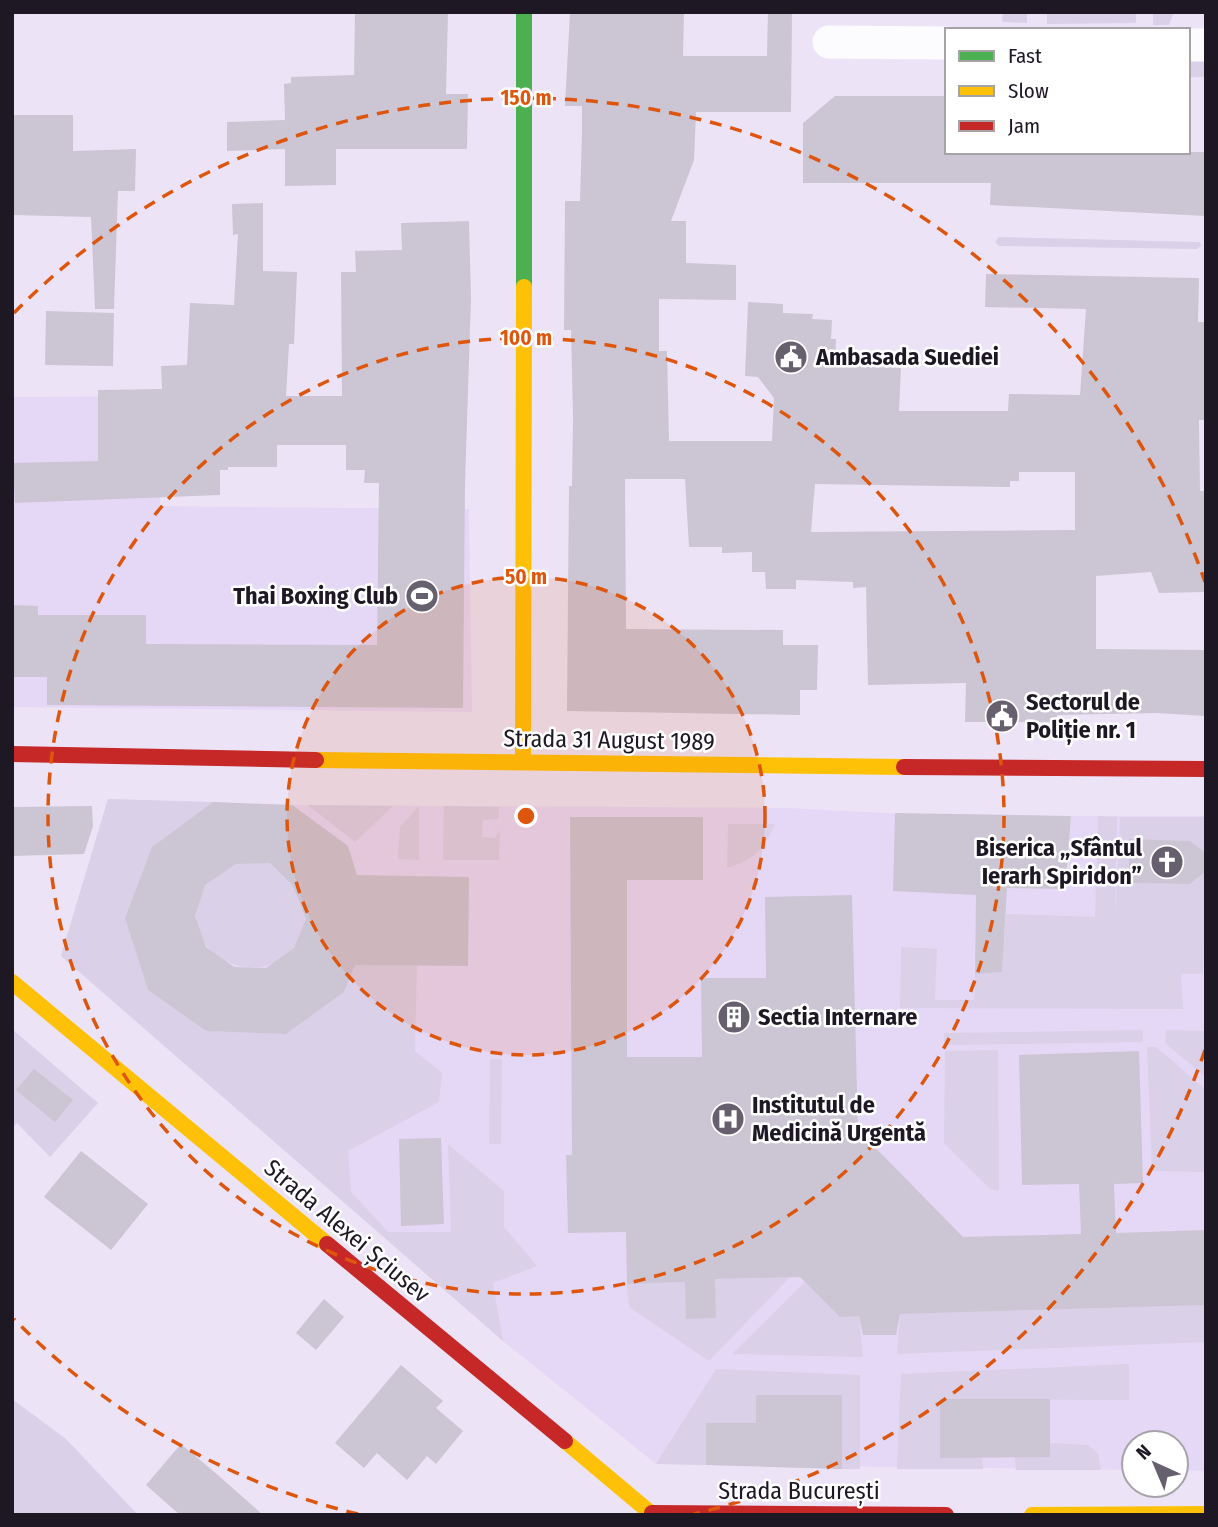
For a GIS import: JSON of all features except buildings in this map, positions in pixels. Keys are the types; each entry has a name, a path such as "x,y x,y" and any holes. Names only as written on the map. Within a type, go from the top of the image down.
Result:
{"street":[{"path":"523,762 524,12"},
{"path":"829,42 945,43"},
{"name":"Strada 31 August 1989","path":"12,754 1206,769"},
{"name":"Strada Alexei Șciusev","path":"12,982 652,1514"},
{"name":"Strada București","path":"652,1514 946,1515"},
{"path":"1032,1515 1206,1514"}],"shaded area":[{"path":"1003,12 1027,12 1027,23 1002,22"},
{"path":"1047,12 1136,12 1136,23 1047,24"},
{"path":"1153,12 1174,12 1169,25 1153,25"},
{"path":"1190,61 1206,61 1206,77 1190,77"},
{"path":"999,237 1200,242 1201,246 1197,249 999,246 995,242"},
{"path":"161,396 160,506 469,509 472,712 12,707 12,397"},
{"name":"Institutul de Medicină Urgentă","path":"108,799 292,805 789,808 945,816 1206,816 1206,1471 1190,1470 1190,1429 1120,1429 1120,1470 656,1464 503,1341 61,956"},
{"path":"108,799 213,802 152,847 125,918 148,990 206,1031 286,1034 344,992 361,949 417,966 415,1051 442,1073 439,1102 348,1151 351,1192 388,1232 451,1232 448,1144 504,1191 504,1227 537,1266 493,1283 503,1341 61,956"},
{"path":"308,805 393,806 355,842"},
{"path":"419,806 419,860 398,859 400,827"},
{"path":"444,806 499,807 498,819 483,820 482,837 495,838 500,830 499,860 443,860"},
{"path":"1098,816 1117,817 1115,920 1120,817 1206,817 1206,853 1190,841 1129,840 1129,883 1190,884 1206,871 1203,974 1181,974 1183,1009 900,1008 901,947 937,949 935,1000 974,1000 975,974 1002,972 1006,914 1095,917"},
{"path":"728,824 775,824 757,852 745,861 727,868"},
{"path":"270,863 293,886 306,919 299,939 293,949 280,960 265,966 234,964 219,957 199,933 196,916 199,900 205,885 236,864"},
{"path":"12,1029 98,1103 50,1157 17,1123 12,1128"},
{"path":"1143,1030 1143,1042 944,1045 944,1033"},
{"path":"1166,1030 1206,1031 1206,1077 1165,1043"},
{"path":"1147,1047 1156,1047 1206,1090 1206,1172 1152,1171"},
{"path":"998,1050 999,1191 990,1189 944,1143 945,1051"},
{"path":"490,1059 502,1059 501,1144 489,1144"},
{"path":"790,1277 709,1361 629,1307 627,1284 685,1282 687,1319 716,1318 715,1279"},
{"path":"805,1282 840,1316 859,1316 863,1357 732,1354"},
{"path":"1206,1305 1206,1342 897,1354 900,1314"},
{"path":"1129,1364 1129,1400 940,1399 940,1457 982,1457 983,1469 897,1469 901,1374"},
{"path":"716,1369 860,1375 860,1469 842,1469 841,1395 757,1395 756,1423 706,1424 706,1465 656,1464"},
{"path":"12,1399 66,1439 138,1515 12,1515"},
{"path":"1050,1443 1088,1445 1098,1454 1101,1470 1016,1470 1015,1457"}],"traffic: fast":[{"path":"524,12 524,287"}],"traffic: slow":[{"path":"523,762 524,287"},
{"path":"316,760 904,767"},
{"path":"12,982 327,1244"},
{"path":"565,1441 653,1515"},
{"path":"1032,1515 1206,1514"}],"traffic: jam":[{"path":"12,754 316,760"},
{"path":"904,767 1206,769"},
{"path":"327,1244 565,1441"},
{"path":"652,1513 946,1515"}],"place":[{"name":"Ambasada Suediei","path":"791,357"},
{"name":"Thai Boxing Club","path":"422,596"},
{"name":"Sectorul de Poliție nr. 1","path":"1002,716"},
{"name":"Biserica „Sfântul Ierarh Spiridon”","path":"1167,862"},
{"name":"Sectia Internare","path":"734,1017"},
{"name":"Institutul de Medicină Urgentă","path":"728,1119"}]}
